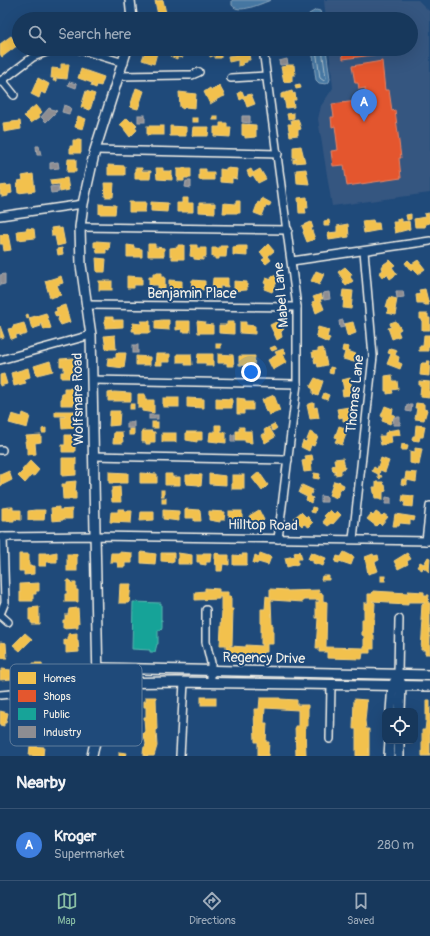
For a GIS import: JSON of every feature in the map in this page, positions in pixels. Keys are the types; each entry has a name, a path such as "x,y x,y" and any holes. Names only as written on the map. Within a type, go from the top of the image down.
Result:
{"street":[{"path":"130,0 131,12"},
{"path":"14,95 1,81 36,56"},
{"path":"99,56 124,64"},
{"name":"Wolfsnare Road","path":"97,664 92,380 90,335 81,265 80,227 83,204 95,150 126,56"},
{"name":"Mabel Lane","path":"264,56 298,307 297,384 278,539"},
{"path":"120,76 184,76 198,72"},
{"path":"231,78 266,76"},
{"path":"95,150 278,154"},
{"path":"0,216 83,204"},
{"path":"80,227 288,230"},
{"path":"292,261 430,241"},
{"name":"Thomas Lane","path":"353,539 374,356 364,250"},
{"name":"Benjamin Place","path":"86,305 298,307"},
{"path":"0,360 90,335"},
{"path":"92,380 297,384"},
{"path":"94,456 288,460"},
{"path":"428,541 430,506"},
{"name":"Hilltop Road","path":"2,537 95,536 428,541"},
{"path":"2,537 5,602 0,614 8,622"},
{"path":"206,610 206,642 211,663 211,683"},
{"path":"392,708 398,674 399,619"},
{"name":"Regency Drive","path":"142,669 430,675"},
{"path":"176,670 180,682 180,756"},
{"path":"294,673 294,684"},
{"name":"Regency Drive","path":"142,682 430,686"},
{"path":"330,739 331,685"},
{"path":"397,685 400,708"},
{"path":"0,695 10,694"},
{"path":"389,756 390,744"},
{"path":"399,744 399,756"},
{"name":"Wolfsnare Road","path":"92,756 94,746"}],"shaded area":[{"path":"324,0 418,0 430,12 430,193 332,206 318,119 321,106 333,88 330,56 418,56 418,12 325,12"}],"water":[{"path":"232,0 271,0 245,9 239,9 232,5"},
{"path":"313,56 327,56 330,79 329,82 326,84 319,83 316,80"}],"building: Homes":[{"path":"163,0 166,12 157,12 155,1"},
{"path":"11,36 12,37 12,50 2,57 0,54 0,44"},
{"path":"143,56 156,56 154,64 142,60"},
{"path":"170,56 178,56 177,59"},
{"path":"215,56 221,56 221,58 215,58"},
{"path":"228,56 249,56 250,60 242,63 243,65 238,66 238,60 229,62"},
{"path":"61,64 69,64 67,79 56,78 56,81 53,81 54,78 51,78 52,68 61,69"},
{"path":"286,65 294,65 295,75 292,75 292,81 284,82 281,67"},
{"path":"81,69 104,77 101,86 97,85 96,88 91,86 92,83 78,78"},
{"path":"38,78 49,84 45,94 41,92 39,98 31,94"},
{"path":"300,84 301,88 296,89 295,85"},
{"path":"219,85 225,96 210,104 204,92 210,88 211,90 216,88"},
{"path":"136,88 144,91 138,109 130,107"},
{"path":"86,91 95,94 90,110 81,107"},
{"path":"242,91 244,96 251,94 255,104 247,107 244,98 240,100 238,93"},
{"path":"292,91 293,94 295,93 296,100 293,100 294,107 286,108 284,98 281,98 281,94"},
{"path":"179,92 196,94 195,108 185,107 183,109 180,107"},
{"path":"36,105 42,112 39,115 40,117 31,123 24,116"},
{"path":"294,113 294,118 288,119 287,114"},
{"path":"78,116 86,119 83,129 75,127"},
{"path":"213,116 218,116 218,120 213,120"},
{"path":"127,118 137,125 135,127 137,130 130,137 120,124"},
{"path":"192,118 198,118 198,122 192,122"},
{"path":"298,119 301,129 298,130 298,135 290,136 288,124 292,124 291,120"},
{"path":"20,121 21,129 4,132 3,123"},
{"path":"220,123 227,123 227,127 231,127 230,137 214,136 214,127 220,127"},
{"path":"242,124 256,125 256,137 245,138 245,136 242,135"},
{"path":"147,126 164,126 164,135 147,135"},
{"path":"170,126 186,127 186,136 170,136"},
{"path":"193,127 209,127 208,136 192,136"},
{"path":"73,140 81,140 81,153 70,153 70,146 73,146"},
{"path":"301,146 305,162 293,163 293,159 297,159 293,157 293,147"},
{"path":"68,159 76,159 76,172 67,172"},
{"path":"108,165 125,166 125,175 108,175"},
{"path":"135,168 142,168 142,171 151,171 150,179 135,179"},
{"path":"156,168 163,168 163,171 172,171 172,180 157,179"},
{"path":"191,168 191,178 184,178 184,181 178,181 177,169"},
{"path":"226,168 238,169 237,179 232,178 232,183 220,182 220,169 226,170"},
{"path":"199,169 206,169 206,172 214,172 214,180 199,180"},
{"path":"251,169 253,173 260,169 266,179 258,183 253,175 250,177 249,176 247,171"},
{"path":"306,169 309,184 297,183 296,170"},
{"path":"33,174 35,191 18,193 18,181 23,180 22,176"},
{"path":"67,178 69,190 60,192 59,184 51,185 50,180"},
{"path":"104,183 114,183 113,197 105,197"},
{"path":"11,185 12,193 8,194 8,196 2,197 2,195 0,195 0,186"},
{"path":"307,197 308,208 305,208 306,213 299,213 298,198"},
{"path":"182,198 188,198 188,203 193,203 193,212 177,212 177,203 182,203"},
{"path":"262,198 271,203 269,207 266,206 262,216 254,213 258,202 260,203"},
{"path":"236,201 240,201 240,213 223,213 224,203 236,204"},
{"path":"129,202 146,202 145,212 129,212"},
{"path":"151,202 168,203 167,212 151,211"},
{"path":"199,203 215,203 215,213 199,212"},
{"path":"99,204 116,205 115,214 99,214"},
{"path":"429,213 430,223 426,224 425,227 415,227 414,219 425,217 424,214"},
{"path":"411,214 411,219 407,220 406,215"},
{"path":"397,219 402,219 402,222 409,221 410,229 395,233 393,222 397,222"},
{"path":"329,220 330,226 324,226 324,221"},
{"path":"373,220 374,223 379,223 380,230 364,233 362,221"},
{"path":"311,222 313,228 311,228 315,239 307,242 302,226"},
{"path":"348,224 349,237 329,240 328,233 337,232 337,226"},
{"path":"58,227 58,229 62,228 65,244 57,246 55,236 52,236 51,228"},
{"path":"27,228 34,229 35,238 18,240 17,231 26,230"},
{"path":"8,234 11,250 4,251 3,244 0,244 0,235"},
{"path":"94,242 110,242 109,250 106,249 106,253 97,253 96,247 94,247"},
{"path":"148,244 155,244 155,247 164,248 164,256 148,256"},
{"path":"268,244 274,251 268,256 271,260 266,264 262,260 265,258 260,252"},
{"path":"127,245 142,249 142,257 127,257"},
{"path":"178,245 184,245 184,259 172,259 172,256 170,256 170,248 178,247"},
{"path":"191,245 197,245 197,248 206,248 206,257 203,257 203,260 194,259 194,257 190,256"},
{"path":"220,246 227,246 226,257 219,257 219,259 215,259 215,257 212,257 212,248 220,248"},
{"path":"247,246 247,256 233,255 233,247"},
{"path":"62,248 63,254 58,255 57,249"},
{"path":"96,258 106,259 105,272 97,272"},
{"path":"390,260 395,265 392,267 397,274 390,279 387,274 383,278 379,273 383,270 382,267 384,264"},
{"path":"408,260 412,264 418,260 425,269 418,274 413,269 411,271 405,263"},
{"path":"345,267 352,274 350,277 353,281 346,286 338,272"},
{"path":"316,271 324,274 319,285 311,281"},
{"path":"153,273 162,273 162,277 165,277 165,288 158,289 158,285 149,285 149,277 153,277"},
{"path":"273,275 279,278 272,292 264,289 266,284 264,283 266,278 272,280 271,278"},
{"path":"61,276 63,283 57,285 61,295 50,298 45,281"},
{"path":"127,276 142,277 142,285 134,285 134,288 127,288"},
{"path":"213,278 228,278 228,287 220,286 220,289 212,289"},
{"path":"169,280 182,281 182,289 169,289"},
{"path":"192,280 205,281 205,290 191,289"},
{"path":"99,281 112,281 112,290 99,290"},
{"path":"234,281 247,282 247,290 234,291"},
{"path":"425,289 429,305 417,303 416,295 420,294 419,290"},
{"path":"343,290 353,291 351,309 343,308"},
{"path":"321,294 323,299 320,299 324,309 316,313 312,302 315,301 313,297"},
{"path":"389,297 397,299 395,310 397,310 396,315 387,313 388,308 386,307"},
{"path":"65,305 70,322 61,325 58,320 59,316 56,317 54,312 57,311 56,308"},
{"path":"46,313 51,328 44,330 42,324 40,324 41,326 32,329 29,318"},
{"path":"420,314 428,314 428,318 430,318 430,330 422,330 422,319 420,319"},
{"path":"105,317 113,317 113,320 123,320 123,327 105,328"},
{"path":"169,320 169,330 155,329 155,321"},
{"path":"141,321 150,321 150,333 135,333 135,331 132,331 133,323 141,324"},
{"path":"176,321 190,321 190,332 182,332 182,329 176,330"},
{"path":"197,321 205,322 204,324 213,325 213,333 198,333"},
{"path":"278,321 284,329 281,332 282,337 277,340 270,325"},
{"path":"396,321 401,329 398,331 400,336 392,339 388,328 391,327 390,323"},
{"path":"227,322 234,322 234,334 219,333 219,325 227,325"},
{"path":"240,322 246,322 246,325 255,326 255,334 240,333"},
{"path":"353,322 356,333 348,336 344,324"},
{"path":"24,323 27,334 20,336 20,334 16,335 16,337 11,339 8,329"},
{"path":"0,326 4,337 0,338"},
{"path":"318,327 329,330 327,337 330,338 328,343 317,338 318,336 316,335"},
{"path":"115,335 116,349 106,349 104,336"},
{"path":"424,335 430,335 430,347 428,347 428,351 419,351 419,346 423,346"},
{"path":"216,344 221,344 221,348 216,348"},
{"path":"275,346 277,349 272,351 270,348"},
{"path":"343,346 349,347 348,351 356,354 354,362 343,359 345,352 342,351"},
{"path":"323,348 327,365 318,367 317,363 315,364 315,357 313,357 312,352"},
{"path":"390,348 397,350 395,355 399,357 398,362 402,364 400,369 387,364 391,354 388,353"},
{"path":"283,349 286,353 283,355 287,362 273,370 268,360 277,355 275,352"},
{"path":"116,353 126,353 124,368 107,366 108,358 116,358"},
{"path":"156,354 170,354 170,362 162,362 162,365 155,365"},
{"path":"177,354 191,354 192,365 185,365 185,362 177,362"},
{"path":"198,354 213,354 213,366 206,366 206,363 197,363"},
{"path":"218,354 233,355 234,366 227,366 227,363 218,363"},
{"path":"136,356 150,357 150,365 136,365"},
{"path":"239,356 255,356 254,365 239,365"},
{"path":"74,358 74,378 61,378 61,372 64,372 64,366 60,366 60,359"},
{"path":"50,361 53,371 37,375 34,366"},
{"path":"427,361 430,361 429,376 420,375 421,364 426,364"},
{"path":"330,367 334,368 333,374 329,373"},
{"path":"28,368 30,377 24,379 26,383 14,386 11,373"},
{"path":"4,374 7,384 0,386 0,375"},
{"path":"392,375 393,381 397,381 398,389 392,390 393,393 387,394 387,391 385,391 385,376"},
{"path":"315,378 323,381 318,396 313,394 313,389 310,387"},
{"path":"350,378 352,389 355,389 356,394 343,396 342,390 344,390 342,380"},
{"path":"419,381 430,382 429,398 421,397 421,385 419,385"},
{"path":"64,388 74,388 74,405 61,405 61,398 62,394 64,394"},
{"path":"108,393 131,393 131,401 108,401"},
{"path":"324,393 329,395 327,400 322,398"},
{"path":"138,394 145,394 145,400 154,400 154,413 142,411 142,408 138,408"},
{"path":"274,395 280,411 269,415 267,411 266,412 262,400"},
{"path":"163,398 179,398 179,407 163,407"},
{"path":"187,398 204,399 204,408 187,407"},
{"path":"216,398 232,399 232,408 216,408"},
{"path":"237,398 245,399 245,402 253,402 253,410 244,410 244,414 237,414"},
{"path":"314,403 314,408 317,407 319,418 310,419 307,405"},
{"path":"416,403 424,404 424,409 427,410 424,420 415,419 417,408 415,408"},
{"path":"130,404 134,404 134,409 130,409"},
{"path":"385,406 393,409 392,414 395,415 390,424 382,421 383,417 381,416"},
{"path":"349,407 349,420 343,421 343,417 339,418 337,409"},
{"path":"55,411 75,411 75,415 73,415 75,428 62,429 61,417 65,416 55,416"},
{"path":"110,411 120,411 119,425 109,426"},
{"path":"23,413 30,416 27,428 9,423 12,414 22,417"},
{"path":"152,422 158,422 158,428 152,428"},
{"path":"274,424 277,428 273,431 270,426"},
{"path":"215,425 221,425 221,432 226,432 226,443 209,441 210,432 215,432"},
{"path":"416,425 425,426 423,437 420,437 419,441 412,440 413,436 415,436"},
{"path":"339,426 348,429 342,445 335,442 337,438 335,437"},
{"path":"239,427 244,427 244,431 251,431 252,443 245,442 245,440 236,440 236,431 239,431"},
{"path":"269,427 275,437 265,443 261,435 264,433 265,435 266,434 264,430"},
{"path":"46,428 46,433 42,433 42,429"},
{"path":"129,429 134,429 134,435 129,435"},
{"path":"399,429 400,435 391,436 392,443 381,445 379,436 385,436 385,433 388,432 387,431"},
{"path":"142,431 155,432 155,442 146,444 146,442 142,442"},
{"path":"114,432 122,432 123,443 113,443"},
{"path":"186,432 202,432 202,440 197,440 197,442 186,440"},
{"path":"310,432 318,436 314,446 311,445 309,451 301,447 303,441 306,442"},
{"path":"162,433 176,433 176,442 162,442"},
{"path":"41,435 41,442 35,443 36,454 27,455 25,441 26,436"},
{"path":"65,435 75,435 75,452 62,452 62,445 65,445"},
{"path":"402,444 408,445 407,450 401,450"},
{"path":"415,448 422,449 419,465 410,463 410,451 415,452"},
{"path":"312,455 312,471 304,472 302,461 306,460 305,456"},
{"path":"62,458 76,458 76,475 62,476"},
{"path":"343,458 345,468 341,470 341,474 335,475 335,471 333,471 332,466 335,465 334,459"},
{"path":"381,458 389,461 385,472 380,470 379,475 382,476 380,479 378,478 378,474 372,471 374,467 377,469"},
{"path":"30,461 39,470 25,483 18,476"},
{"path":"9,471 12,480 0,486 0,475"},
{"path":"109,472 128,473 128,483 109,483"},
{"path":"259,472 268,485 262,491 252,478"},
{"path":"406,472 417,473 416,482 407,480 407,485 401,484 402,479 405,479"},
{"path":"140,473 157,474 157,483 140,483"},
{"path":"314,473 320,474 319,479 313,478"},
{"path":"165,474 172,474 172,477 180,477 180,485 165,485"},
{"path":"209,474 226,476 226,485 209,484"},
{"path":"186,475 202,475 201,486 186,484"},
{"path":"232,475 244,475 244,489 232,489"},
{"path":"76,481 76,499 63,499 62,484"},
{"path":"334,481 339,481 344,485 343,489 341,488 337,498 329,495"},
{"path":"376,482 383,482 385,485 386,491 383,492 383,500 375,498 373,487 376,487"},
{"path":"302,485 313,490 310,496 313,498 311,503 306,500 307,497 299,493"},
{"path":"120,487 121,502 112,502 112,488"},
{"path":"161,490 164,490 164,496 161,496"},
{"path":"403,495 414,496 413,507 404,506 405,502 402,501"},
{"path":"162,498 166,498 166,503 162,503"},
{"path":"13,507 13,510 21,510 21,520 14,519 14,521 2,521 2,508"},
{"path":"59,507 59,510 72,509 72,519 52,521 51,508"},
{"path":"312,507 316,508 315,513 311,512"},
{"path":"118,509 132,511 131,523 110,522 111,512 118,512"},
{"path":"185,509 200,510 201,521 194,521 194,518 185,518"},
{"path":"45,510 44,520 28,520 28,511"},
{"path":"163,510 179,511 179,521 163,519"},
{"path":"259,510 264,520 260,524 256,523 252,525 249,516"},
{"path":"330,510 334,514 337,511 341,515 333,524 332,523 328,526 323,522 326,518 324,516"},
{"path":"209,511 225,512 224,520 220,520 220,522 209,520"},
{"path":"229,511 242,511 242,521 229,521"},
{"path":"141,512 154,512 154,520 140,521"},
{"path":"301,512 313,523 309,527 304,524 302,526 294,518"},
{"path":"376,512 382,516 384,514 388,517 381,525 379,523 376,526 367,519 371,514 373,516"},
{"path":"395,514 415,517 414,521 410,520 410,524 400,523 399,526 393,526"},
{"path":"300,551 302,559 298,559 298,564 287,567 285,558 295,556 294,553"},
{"path":"57,552 57,562 46,562 46,566 39,566 39,553 46,554"},
{"path":"141,552 156,554 155,564 141,563"},
{"path":"311,552 326,558 323,566 313,563 313,559 312,561 308,559"},
{"path":"344,552 354,557 351,565 339,561 339,563 335,562 337,556 341,557"},
{"path":"111,553 132,553 132,563 125,563 125,567 118,567 117,562 110,562"},
{"path":"161,553 174,553 174,562 161,561"},
{"path":"178,553 192,555 192,564 178,564"},
{"path":"211,553 210,562 206,562 206,565 197,562 197,554"},
{"path":"215,553 220,555 229,555 229,565 223,564 222,571 217,571 217,565 215,564"},
{"path":"260,553 271,557 268,565 258,562 257,564 253,563 255,555 259,557"},
{"path":"407,553 411,559 407,561 408,564 398,569 394,561"},
{"path":"19,554 29,554 29,566 34,566 34,574 24,575 24,571 19,571"},
{"path":"67,554 77,554 77,571 67,571"},
{"path":"242,554 247,554 247,565 233,565 233,555 243,556"},
{"path":"373,554 374,556 378,555 379,560 375,562 378,571 368,574 365,557"},
{"path":"428,557 430,558 429,572 423,567 422,570 417,567 420,562 424,564"},
{"path":"322,576 329,576 329,580 321,580"},
{"path":"381,576 385,576 385,581 381,581"},
{"path":"67,580 70,580 71,583 76,583 76,590 78,590 78,602 65,602 65,594 67,594"},
{"path":"39,583 39,591 36,591 36,594 33,594 33,601 20,601 20,584"},
{"path":"120,584 131,584 129,603 119,603"},
{"path":"205,588 219,589 219,592 228,592 228,596 231,596 231,609 233,609 232,645 230,646 246,647 246,645 262,646 263,644 261,644 261,609 265,609 266,596 270,597 270,589 287,591 319,590 319,593 323,594 323,601 327,602 326,647 364,648 362,619 364,619 364,603 368,603 368,594 372,594 373,591 408,593 408,591 424,592 424,595 429,595 428,603 430,603 430,654 425,654 425,650 421,650 423,620 421,620 422,604 424,604 424,602 408,602 408,605 372,601 375,603 373,635 374,649 370,649 370,653 363,653 362,659 327,658 327,652 319,652 319,648 316,648 318,618 316,618 316,602 319,602 319,600 303,600 303,602 271,600 273,644 267,644 267,652 263,652 263,656 230,657 230,653 226,653 226,645 220,645 222,610 221,597 219,597 219,599 195,600 195,592 205,591"},
{"path":"39,607 39,624 31,624 31,620 29,620 29,608"},
{"path":"78,608 78,627 63,628 63,620 65,620 65,615 68,615 69,609"},
{"path":"25,633 32,639 20,651 13,645"},
{"path":"77,633 79,652 66,653 66,645 64,645 64,640 68,640 68,634"},
{"path":"0,642 6,643 7,658 0,658"},
{"path":"2,669 10,670 10,679 0,680 0,671 2,671"},
{"path":"146,697 156,697 157,746 154,756 144,756 143,753 146,744 145,739 143,739 143,733 145,733 144,717 146,717 146,707 144,707 144,701 146,701"},
{"path":"201,697 216,697 216,705 201,705"},
{"path":"260,698 297,700 297,705 308,705 308,726 305,726 306,756 296,756 295,726 298,726 298,710 265,708 264,723 267,723 266,742 269,742 268,756 258,756 258,742 255,742 254,709 259,709"},
{"path":"354,699 367,700 365,721 366,729 369,729 369,756 356,756 356,729 353,729"},
{"path":"426,700 430,700 430,756 422,756 422,730 425,730"},
{"path":"0,711 8,713 4,726 0,725"},
{"path":"30,746 44,747 43,756 29,756"},
{"path":"119,752 127,753 126,756 119,756"}],"building: Shops":[{"path":"343,56 365,56 343,59"},
{"path":"382,61 385,90 389,90 392,111 395,110 401,158 399,158 401,178 347,186 344,165 333,166 331,151 338,150 335,126 332,127 331,117 334,117 332,104 366,100 365,88 359,89 358,83 355,83 352,66"}],"building: Public":[{"path":"133,602 161,603 162,627 161,630 158,630 158,644 155,652 150,652 150,650 132,649"}],"building: Industry":[{"path":"287,59 288,64 280,65 279,61"},
{"path":"69,82 77,84 76,88 68,85"},
{"path":"64,105 71,108 69,114 62,112"},
{"path":"49,108 57,111 46,122 41,117"},
{"path":"138,115 145,115 145,122 138,122"},
{"path":"242,116 250,116 250,123 242,122"},
{"path":"36,146 39,146 41,155 37,155"},
{"path":"58,162 59,168 50,169 50,163"},
{"path":"186,181 191,181 191,188 185,187"},
{"path":"58,186 59,192 51,193 50,187"},
{"path":"5,274 5,284 0,285 0,275"},
{"path":"396,291 403,291 404,297 397,298"},
{"path":"329,292 330,299 324,300 323,293"},
{"path":"343,320 344,327 340,328 339,321"},
{"path":"133,345 138,345 138,353 133,353"},
{"path":"407,405 412,405 411,412 406,411"},
{"path":"149,415 158,415 158,419 149,419"},
{"path":"394,417 400,417 400,425 393,425"},
{"path":"127,422 134,422 134,428 127,428"},
{"path":"235,434 235,442 231,442 231,435"},
{"path":"321,496 327,497 327,502 321,502"},
{"path":"386,497 391,498 391,504 385,504"}],"place":[{"name":"Kroger","path":"364,122"}]}
